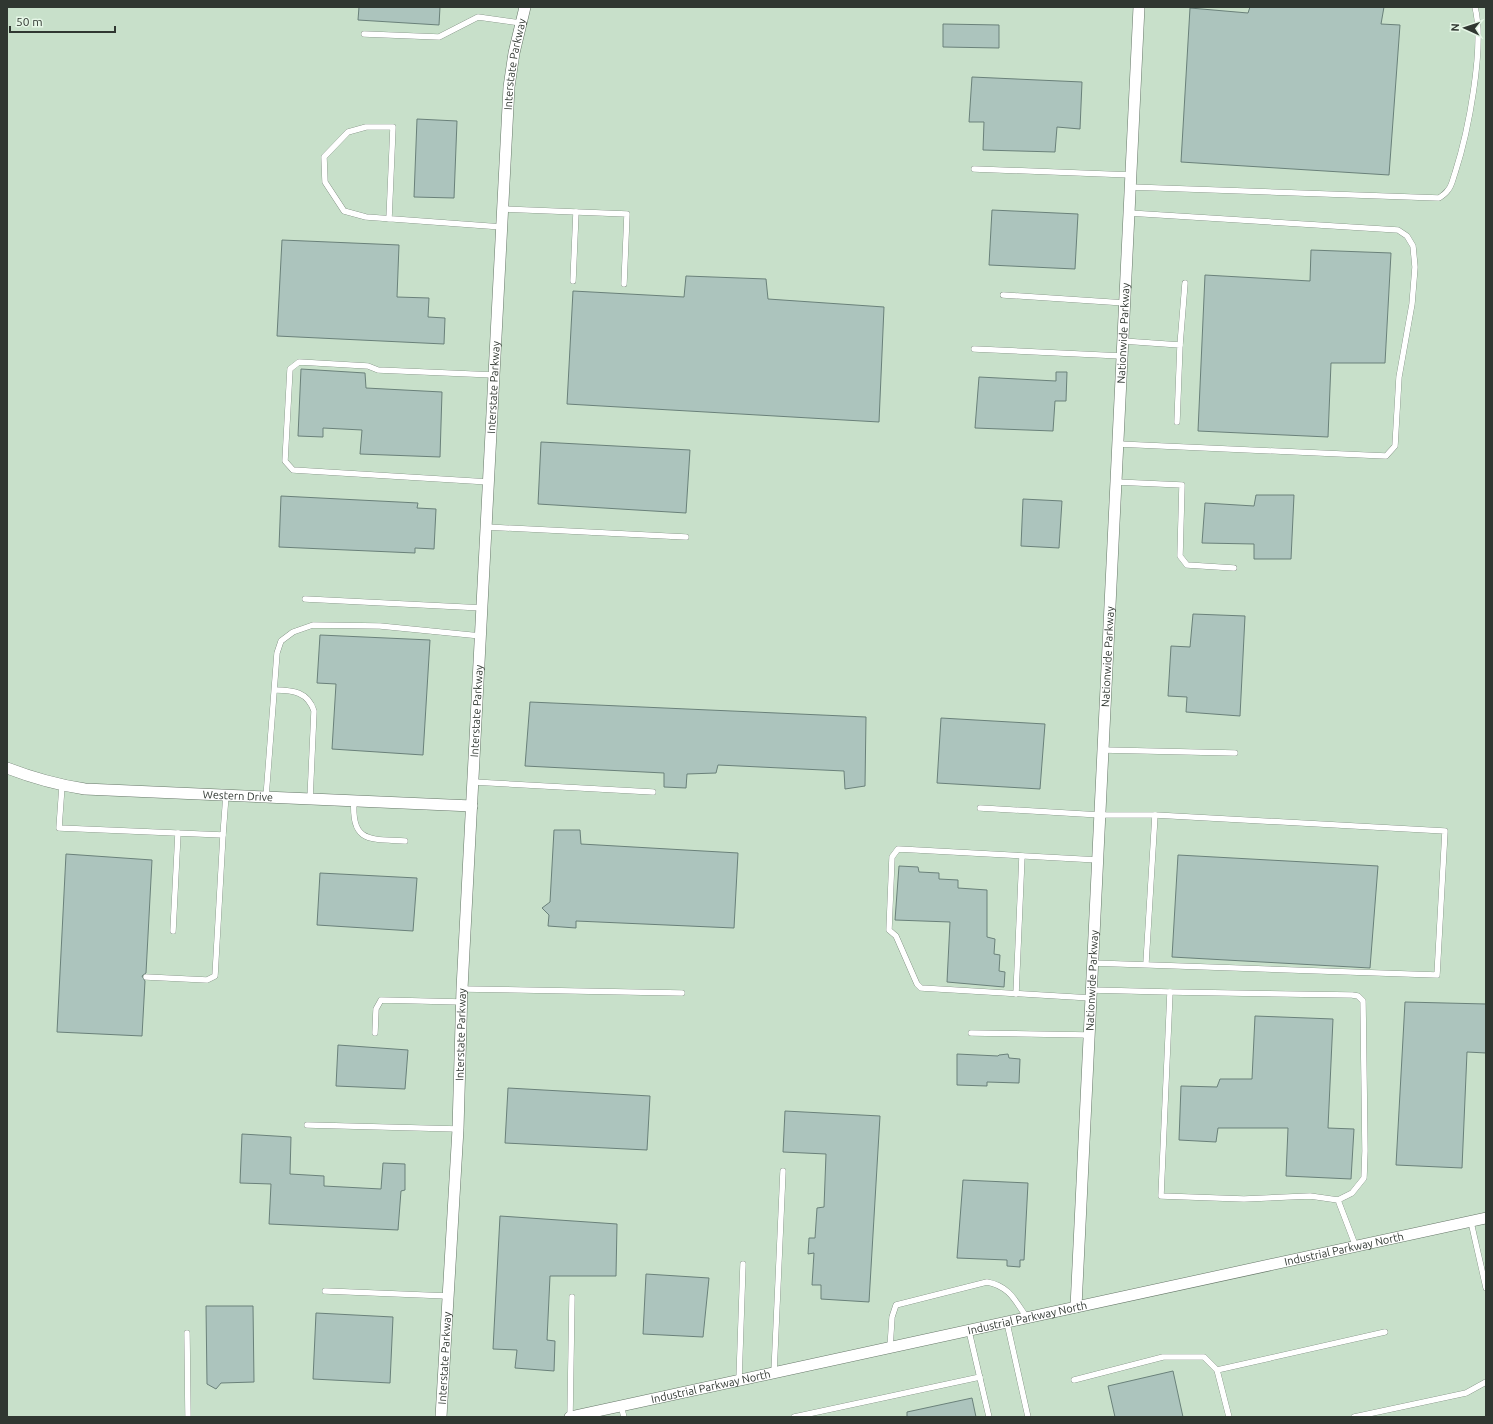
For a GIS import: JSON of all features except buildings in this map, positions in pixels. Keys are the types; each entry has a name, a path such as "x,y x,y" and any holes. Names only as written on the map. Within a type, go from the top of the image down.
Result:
{"street":[{"name":"Interstate Parkway","path":"441,1417 458,1129 462,989 509,87 521,23 526,7"},
{"name":"Nationwide Parkway","path":"1076,1308 1139,7"},
{"name":"Western Drive","path":"7,768 32,778 62,786 85,789 472,806"},
{"name":"Industrial Parkway North","path":"574,1417 1486,1218"}],"lane":[{"path":"1130,187 1439,198 1449,190 1458,163 1470,111 1475,70 1478,20 1475,7"},
{"path":"364,34 439,37 478,17 521,23"},
{"path":"390,219 393,127 366,127 348,132 324,157 325,182 344,211 366,217 390,219 502,227"},
{"path":"974,169 1131,175"},
{"path":"503,209 627,214 624,284"},
{"path":"573,281 576,212"},
{"path":"1118,444 1386,456 1395,446 1399,377 1412,304 1415,267 1413,246 1406,236 1398,230 1129,213"},
{"path":"1177,422 1180,345 1185,283"},
{"path":"1003,295 1125,303"},
{"path":"1123,341 1180,345"},
{"path":"974,350 1122,356"},
{"path":"488,482 293,470 285,461 290,370 299,362 368,366 378,370 494,375"},
{"path":"1116,482 1182,485 1180,556 1187,565 1234,568"},
{"path":"486,527 686,537"},
{"path":"305,599 483,608"},
{"path":"266,797 277,653 281,641 293,632 313,626 380,626 481,636"},
{"path":"275,690 289,690 302,694 311,701 314,711 310,799"},
{"path":"1103,750 1236,753"},
{"path":"473,782 654,792"},
{"path":"62,786 60,828 223,835"},
{"path":"146,977 207,980 215,976 226,795"},
{"path":"354,801 353,817 360,833 378,840 405,841"},
{"path":"980,808 1100,815 1155,815 1445,831 1437,975 1293,971 1146,963 1092,962"},
{"path":"1146,963 1155,815"},
{"path":"173,931 178,833"},
{"path":"1098,860 898,849 892,857 889,930 896,936 917,984 921,988 1016,994 1170,992 1358,996 1363,1001 1365,1151 1364,1178 1352,1193 1338,1200 1310,1196 1244,1199 1161,1196 1170,992"},
{"path":"1016,994 1022,856"},
{"path":"462,989 682,993"},
{"path":"375,1033 376,1009 381,1000 462,1002"},
{"path":"972,1033 1089,1035"},
{"path":"307,1125 458,1129"},
{"path":"774,1373 783,1171"},
{"path":"1338,1200 1356,1246"},
{"path":"1471,1222 1486,1288"},
{"path":"738,1380 743,1264"},
{"path":"890,1348 892,1317 896,1306 987,1282 999,1284 1007,1291 1027,1318"},
{"path":"325,1291 448,1296"},
{"path":"572,1297 574,1417"},
{"path":"1007,1323 1028,1417"},
{"path":"969,1331 989,1417"},
{"path":"1217,1370 1385,1332"},
{"path":"187,1333 188,1417"},
{"path":"1074,1380 1163,1357 1204,1357 1217,1370 1229,1417"},
{"path":"794,1417 980,1377"},
{"path":"1354,1417 1466,1393 1486,1382"},
{"path":"621,1406 624,1417"}],"shaded area":[{"path":"7,7 1486,7 1486,1417 7,1417"}]}
